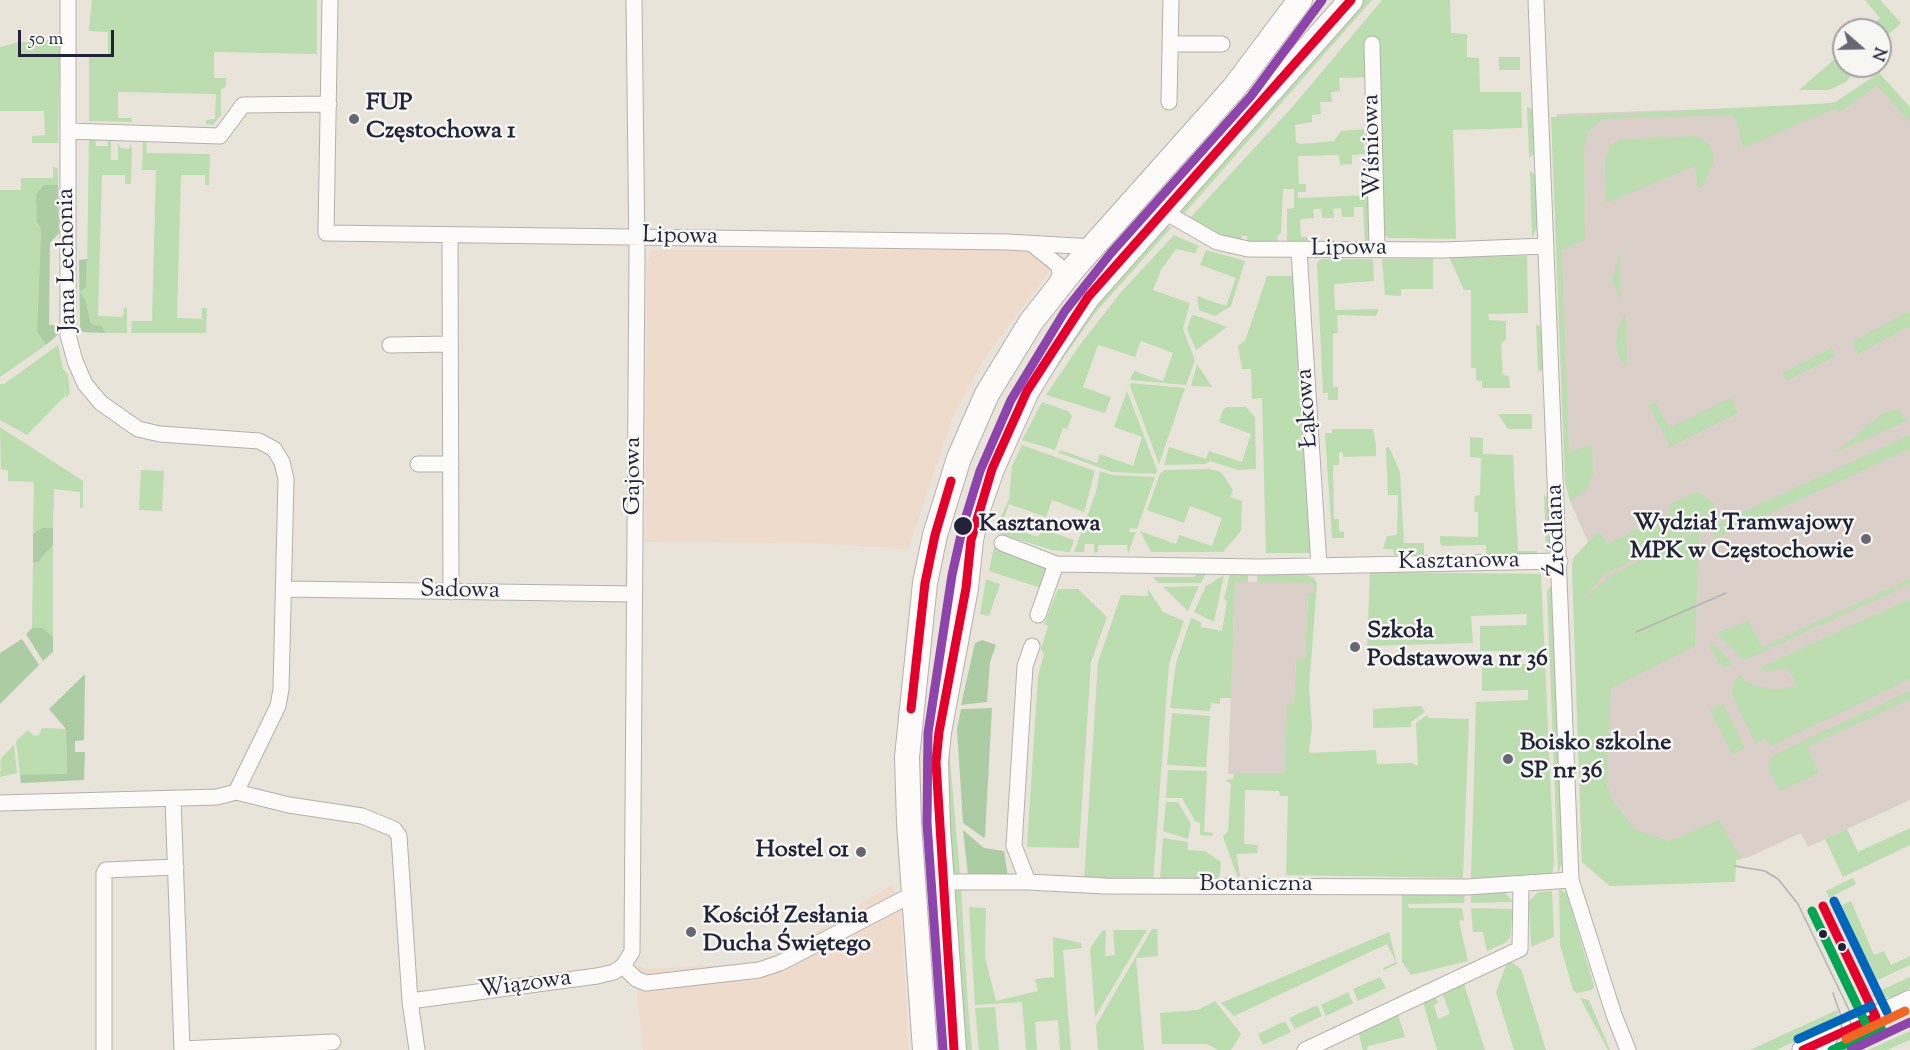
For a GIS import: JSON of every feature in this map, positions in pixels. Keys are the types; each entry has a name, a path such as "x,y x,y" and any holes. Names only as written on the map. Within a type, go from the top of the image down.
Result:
{"main road":[{"path":"925,1050 907,789 908,746 924,593 935,535 962,451 987,394 1020,340 1055,291 1234,88 1300,0"},
{"path":"954,1050 941,882 937,793 939,732 952,669 978,509 1017,412 1053,347 1088,297 1351,0"}],"street":[{"name":"Jana Lechonia","path":"68,0 68,336 85,384 101,403 138,429 160,434 259,441 274,449 282,462 286,479 281,689 278,706 236,792"},
{"path":"68,131 220,136 243,105 328,105 330,0"},
{"name":"Gajowa","path":"623,966 632,952 634,0"},
{"path":"1169,102 1171,0"},
{"name":"Źródlana","path":"1536,0 1571,880 1604,986 1628,1050"},
{"path":"1170,44 1222,45"},
{"name":"Wiśniowa","path":"1372,44 1377,249"},
{"name":"Lipowa","path":"328,105 326,233 784,239 810,242 1008,242 1033,246 1093,247"},
{"name":"Lipowa","path":"1162,211 1217,242 1248,249 1444,250 1545,246"},
{"path":"450,235 451,592"},
{"name":"Lipowa","path":"1033,246 1058,265 1060,272 1055,291"},
{"name":"Łąkowa","path":"1299,251 1319,566"},
{"path":"390,345 450,344"},
{"path":"418,464 451,464"},
{"name":"Kasztanowa","path":"1002,543 1056,564 1319,566 1560,561"},
{"path":"1038,615 1056,564"},
{"name":"Sadowa","path":"285,589 634,594"},
{"path":"1028,882 1014,846 1025,666 1032,646"},
{"path":"0,804 217,797 236,792 289,805 362,816 394,829 399,836 410,1001 417,1050"},
{"path":"174,799 182,1049 333,1042"},
{"path":"104,1050 102,878 106,870 176,867"},
{"name":"Botaniczna","path":"941,882 1028,882 1105,886 1521,885 1571,880"},
{"path":"1305,1050 1520,948 1521,885"},
{"path":"623,966 636,979 646,983 759,970 780,963 915,893"},
{"name":"Wiązowa","path":"410,1001 597,976 614,972 623,966"},
{"path":"1803,1050 1910,1001"}],"shaded area":[{"path":"1873,78 1884,78 1910,107 1910,800 1808,847 1801,833 1749,857 1736,860 1735,866 1610,886 1582,862 1572,561 1575,556 1590,547 1570,501 1557,114 1803,106 1844,101"},
{"path":"652,250 1015,250 1036,255 1053,266 983,360 953,417 908,549 809,543 645,542 647,262"},
{"path":"1235,582 1313,582 1314,594 1308,594 1305,659 1296,659 1294,703 1288,704 1285,774 1228,774"},
{"path":"893,884 901,917 909,1050 643,1050 637,992 638,964 644,969 756,963 793,946"}],"green space":[{"path":"92,0 317,0 317,54 214,52 214,78 226,78 226,86 221,90 221,115 213,125 206,124 206,120 215,119 216,94 118,92 118,118 131,118 132,122 89,121 89,54 108,54 108,32 89,31"},
{"path":"1360,0 1372,0 1183,215 1180,210"},
{"path":"1382,0 1450,0 1451,33 1467,34 1467,57 1479,58 1480,92 1521,92 1522,128 1453,130 1456,239 1388,238 1382,232 1368,77 1339,78 1340,91 1331,92 1332,102 1320,102 1321,114 1312,115 1312,122 1295,125 1296,142 1300,144 1334,141 1341,131 1364,129 1364,149 1368,154 1352,155 1352,164 1340,165 1339,155 1298,156 1299,184 1306,184 1306,192 1298,192 1298,198 1371,195 1373,234 1365,243 1363,207 1354,207 1354,217 1342,217 1341,208 1333,209 1334,218 1322,218 1321,209 1313,209 1314,218 1300,219 1301,237 1307,237 1308,244 1287,244 1287,209 1294,208 1294,189 1283,189 1281,233 1277,237 1278,244 1247,242 1247,236 1242,236 1241,240 1219,235 1189,219 1295,104"},
{"path":"1865,0 1880,0 1901,23 1892,31 1892,18 1880,18"},
{"path":"60,39 58,143 32,143 32,136 45,135 44,111 0,111 0,47 15,43"},
{"path":"1499,57 1520,57 1520,70 1499,70"},
{"path":"1832,61 1832,78 1849,78 1829,90 1799,90"},
{"path":"1872,78 1884,78 1910,107 1910,122 1878,86 1880,83 1839,113 1836,108 1743,148 1737,121 1731,115 1602,119 1588,132 1584,148 1585,240 1562,250 1569,452 1592,445 1593,473 1586,491 1570,501 1565,483 1551,117 1834,103"},
{"path":"1527,107 1532,109 1534,154 1529,157"},
{"path":"1696,136 1708,143 1713,153 1713,163 1702,188 1698,188 1695,166 1606,203 1605,162 1610,145 1619,140"},
{"path":"89,139 95,139 96,146 108,146 108,139 111,139 111,160 118,160 118,142 120,148 129,149 130,144 132,149 131,184 125,184 125,175 102,175 98,316 123,317 124,308 127,308 127,333 105,333 102,326 91,324 86,301 80,292 86,287"},
{"path":"146,140 147,153 210,154 209,185 205,185 205,175 181,175 177,318 202,319 202,308 207,308 206,333 131,333 132,321 152,321 156,170 142,170 143,141"},
{"path":"53,167 58,168 58,185 44,185 37,222 41,229 37,332 46,345 0,377 0,190 21,190 21,178 53,178"},
{"path":"1530,171 1535,175 1537,227 1532,238"},
{"path":"44,185 58,185 59,233 50,243 49,325 62,325 62,331 46,345 37,332 41,229 37,222 36,194"},
{"path":"1165,226 1172,227 1095,313 1041,390 1074,329"},
{"path":"1174,235 1199,246 1195,253 1176,249 1161,270 1153,290 1190,303 1183,329 1195,360 1186,385 1130,380 1134,371 1163,381 1173,353 1141,341 1135,357 1098,345 1083,387 1111,397 1105,413 1046,395 1079,346 1122,291"},
{"path":"1206,250 1245,261 1231,306 1215,316 1199,310 1197,296 1226,306 1236,278 1200,265"},
{"path":"1619,252 1621,301 1612,281"},
{"path":"1527,256 1528,313 1488,314 1489,320 1506,321 1506,339 1501,344 1503,375 1509,376 1510,388 1482,388 1482,381 1476,380 1476,368 1471,368 1471,290 1464,290 1449,257"},
{"path":"1433,258 1433,289 1401,289 1401,296 1385,295 1382,259"},
{"path":"87,259 86,287 80,292 86,301 91,324 102,326 105,333 82,332 80,327 79,260"},
{"path":"1321,259 1373,259 1374,281 1334,284 1335,310 1379,309 1376,316 1337,315 1338,333 1333,334 1333,387 1338,387 1338,400 1328,400 1328,393 1323,393 1317,263"},
{"path":"1267,276 1298,276 1315,553 1266,553 1262,398 1252,399 1251,369 1242,369 1238,346 1245,341"},
{"path":"1910,311 1910,326 1858,354 1852,342"},
{"path":"1626,312 1627,367 1619,358 1616,344 1618,329"},
{"path":"1192,315 1227,327 1196,350 1187,329"},
{"path":"1536,324 1542,327 1543,369 1538,372"},
{"path":"58,345 63,369 68,375 70,393 66,398 64,384 65,396 27,435 0,420 0,384 4,384"},
{"path":"1832,348 1836,356 1786,381 1782,373"},
{"path":"1197,364 1212,387 1191,386"},
{"path":"1130,383 1185,388 1159,464 1130,386"},
{"path":"1127,391 1157,470 1156,474 1112,472 1059,453 1060,450 1097,463 1100,454 1133,466 1142,437 1114,427"},
{"path":"1731,398 1738,413 1670,447 1649,405 1655,402 1669,428"},
{"path":"1042,402 1068,411 1072,416 1067,429 1063,428 1055,450 1022,440"},
{"path":"1227,407 1246,407 1255,417 1256,469 1238,470 1210,461 1205,464 1164,465 1169,447 1206,459 1209,451 1242,462 1251,434 1219,422 1223,410"},
{"path":"1898,409 1907,421 1835,453 1882,414"},
{"path":"1498,414 1532,414 1532,429 1508,429"},
{"path":"0,427 83,481 83,508 80,508 80,492 54,489 53,528 42,528 33,534 34,482 8,481 8,470 1,469"},
{"path":"1332,429 1373,429 1376,446 1376,456 1343,457 1343,453 1339,452 1339,465 1333,465 1334,519 1339,519 1339,531 1344,532 1344,538 1332,538 1325,433 1332,433"},
{"path":"1910,435 1910,449 1714,539 1715,525"},
{"path":"1470,437 1483,438 1483,454 1513,455 1518,551 1537,551 1537,555 1486,555 1486,545 1442,546 1440,543 1440,536 1478,537 1478,512 1474,512 1475,496 1480,495 1481,458 1470,457"},
{"path":"1022,445 1095,471 1084,512 1052,500 1046,517 1009,504 1002,524 1038,537 1042,529 1074,540 1070,552 1052,550 994,532 1009,499 1012,466"},
{"path":"1389,447 1400,472 1404,543 1424,543 1424,555 1394,555 1393,549 1383,549 1387,536 1397,535 1398,495 1388,495 1386,448"},
{"path":"1209,469 1221,472 1233,490 1230,497 1242,501 1241,531 1223,552 1151,552 1140,531 1176,544 1179,535 1212,546 1222,518 1190,506 1184,523 1147,510 1160,474 1165,470"},
{"path":"141,470 164,471 162,511 139,510"},
{"path":"1100,471 1112,475 1155,477 1137,529 1130,528 1129,532 1136,532 1128,554 1127,545 1098,545 1098,552 1094,553 1094,544 1085,544 1084,552 1074,552 1096,492"},
{"path":"1697,492 1715,503 1711,517 1692,532 1603,575 1580,603 1610,576 1699,530 1695,646 1611,688 1607,786 1613,802 1636,830 1669,841 1719,820 1741,859 1736,860 1735,882 1610,886 1582,862 1572,569 1575,556 1599,531 1608,544 1671,512 1668,505"},
{"path":"1544,495 1548,497 1550,547 1546,553"},
{"path":"42,528 53,528 53,545 38,562 33,563 33,534"},
{"path":"995,543 1047,564 1041,588 989,571"},
{"path":"53,545 53,637 43,628 32,628 33,563 38,562"},
{"path":"1208,568 1201,583 1158,583 1153,577 1194,577 1201,570"},
{"path":"1370,572 1541,574 1554,861 1552,876 1471,878 1476,702 1528,700 1528,690 1482,691 1482,665 1528,664 1527,651 1480,651 1480,626 1526,625 1527,614 1471,616 1473,643 1367,646"},
{"path":"1230,574 1248,574 1248,582 1235,582 1231,698 1220,698 1220,704 1211,703 1210,711 1170,708 1176,663 1191,618 1201,622 1201,627 1222,631 1227,601 1224,599"},
{"path":"1257,574 1307,575 1314,578 1317,583 1309,688 1312,727 1309,753 1376,750 1377,764 1412,763 1418,766 1416,723 1427,715 1429,718 1469,719 1463,878 1286,875 1288,796 1280,796 1279,791 1245,790 1244,844 1258,845 1257,853 1236,854 1240,875 1238,878 1223,837 1228,831 1231,784 1225,780 1233,779 1234,773 1285,773 1287,704 1294,703 1296,659 1305,659 1308,594 1314,594 1313,583 1257,582"},
{"path":"1224,575 1214,622 1194,612 1206,586"},
{"path":"986,579 1000,584 989,616 980,614"},
{"path":"1910,579 1910,584 1747,659 1743,660 1716,633 1749,621 1762,647"},
{"path":"974,584 977,592 952,716 949,748 960,875 952,874 949,870 944,812 944,767 946,731"},
{"path":"1552,585 1565,857 1558,873 1547,591"},
{"path":"1199,586 1188,611 1163,587"},
{"path":"1058,589 1078,589 1107,617 1091,662 1079,848 1027,847 1038,676 1044,654 1041,649 1048,626 1044,624"},
{"path":"1148,589 1163,612 1184,621 1169,664 1153,882 1084,881 1098,662 1121,595 1148,596"},
{"path":"1910,599 1910,679 1771,746 1765,738 1756,744 1732,695 1734,681 1741,675 1748,683 1775,690 1797,686 1788,668 1769,671 1759,668"},
{"path":"32,628 43,628 53,637 53,652 43,661 26,634"},
{"path":"22,639 39,665 0,704 0,653"},
{"path":"982,640 996,645 990,662 987,702 961,705 975,643"},
{"path":"1708,643 1718,647 1733,665 1725,667 1718,662"},
{"path":"85,674 84,740 75,741 75,752 85,752 84,780 21,783 20,775 67,774 66,729 49,709"},
{"path":"1910,691 1910,699 1807,747 1819,773 1779,791 1767,765 1774,755"},
{"path":"1723,703 1745,748 1732,754 1710,710"},
{"path":"1421,706 1425,712 1411,722 1411,727 1373,728 1373,709"},
{"path":"992,708 984,838 963,823 957,729 961,709"},
{"path":"1172,713 1210,716 1206,767 1167,765"},
{"path":"42,728 66,729 67,775 20,775 16,741 28,730 34,736 39,735"},
{"path":"14,745 17,773 0,777 1,758"},
{"path":"1168,770 1207,771 1204,832 1213,833 1212,836 1200,835 1200,823 1195,821 1182,798 1166,798"},
{"path":"1166,802 1178,802 1191,824 1188,839 1163,831"},
{"path":"1910,828 1910,845 1843,877 1825,839 1847,829 1858,852"},
{"path":"963,830 984,848 1004,851 1008,877 968,875"},
{"path":"1163,838 1188,842 1188,850 1205,851 1221,862 1219,883 1160,881"},
{"path":"1853,878 1856,884 1829,898 1826,891"},
{"path":"961,887 972,1050 961,1050 953,893"},
{"path":"1559,888 1567,894 1594,986 1592,990 1577,993 1573,990 1560,945"},
{"path":"1471,890 1504,892 1514,902 1471,903"},
{"path":"1552,891 1554,937 1531,947 1529,901 1538,892"},
{"path":"1465,892 1464,903 1408,904 1409,908 1462,908 1464,920 1459,921 1468,961 1411,975 1402,962 1402,894"},
{"path":"1851,901 1874,955 1884,951 1891,965 1910,956 1910,965 1873,982 1867,979 1834,909"},
{"path":"969,907 986,908 985,957 996,1001 1038,991 1035,979 1054,977 1053,937 1081,943 1082,948 1063,950 1071,1050 1060,1050 1058,1020 1035,1022 1037,1050 1026,1050 1022,1002 975,1005"},
{"path":"1471,908 1513,909 1510,938 1505,943 1487,951 1483,932 1473,932"},
{"path":"1152,929 1157,929 1158,956 1136,958 1144,1050 1098,1050 1096,1025"},
{"path":"1106,930 1105,956 1115,955 1113,930 1147,930 1095,1017 1090,948 1102,931"},
{"path":"1389,932 1397,964 1384,970 1383,968 1396,962 1387,944 1234,1016 1221,1003"},
{"path":"1508,960 1521,969 1546,1050 1514,1050 1496,992"},
{"path":"1380,977 1386,988 1358,1001 1353,989"},
{"path":"1910,977 1910,988 1894,996 1881,999 1870,995"},
{"path":"1463,981 1485,1050 1437,1050 1423,1002 1435,995 1438,1003 1434,1005 1438,1019 1450,1014 1442,992"},
{"path":"1348,992 1353,1003 1326,1016 1321,1005"},
{"path":"1580,998 1589,1000 1610,1050 1608,1050"},
{"path":"1215,1001 1241,1034 1231,1050 1218,1050 1207,1044 1162,1044 1160,1013 1198,1010"},
{"path":"1317,1005 1322,1016 1295,1029 1289,1018"},
{"path":"995,1007 999,1050 979,1050 975,1008"},
{"path":"1837,1010 1840,1021 1776,1050 1750,1050"},
{"path":"1398,1014 1405,1037 1368,1046 1367,1050 1363,1050 1358,1031"},
{"path":"1285,1021 1291,1032 1263,1045 1258,1034"},
{"path":"1910,1031 1910,1040 1887,1050 1868,1050"}],"tram line":[{"path":"1636,632 1726,593"},
{"path":"1735,866 1765,871 1778,879 1798,904 1849,1010 1851,1029 1845,1050"},
{"path":"1833,993 1842,1019 1841,1033 1833,1050"},
{"path":"1847,1012 1874,1027 1894,1029 1910,1027"}],"transit line":[{"path":"943,1050 927,823 928,733 952,575 963,526 980,471 1011,400 1065,311 1111,253 1251,96 1322,0"},
{"path":"954,1050 936,762 939,732 966,588 971,540 992,469 1027,391 1088,297 1351,0"},
{"path":"911,709 925,583 935,535 951,481"},
{"path":"1834,901 1887,1012"},
{"path":"1823,906 1876,1017"},
{"path":"1812,911 1865,1022"},
{"path":"1798,1039 1871,1006"},
{"path":"1846,1039 1905,1011"},
{"path":"1803,1050 1876,1017"},
{"path":"1851,1050 1910,1022"},
{"path":"1832,1050 1881,1028"}],"place":[{"name":"FUP Częstochowa 1","path":"354,119"},
{"name":"Kasztanowa","path":"963,526"},
{"name":"Wydział Tramwajowy MPK w Częstochowie","path":"1866,539"},
{"name":"Szkoła Podstawowa nr 36","path":"1355,647"},
{"name":"Boisko szkolne SP nr 36","path":"1508,759"},
{"name":"Hostel 01","path":"861,852"},
{"name":"Kościół Zesłania Ducha Świętego","path":"691,932"}]}
